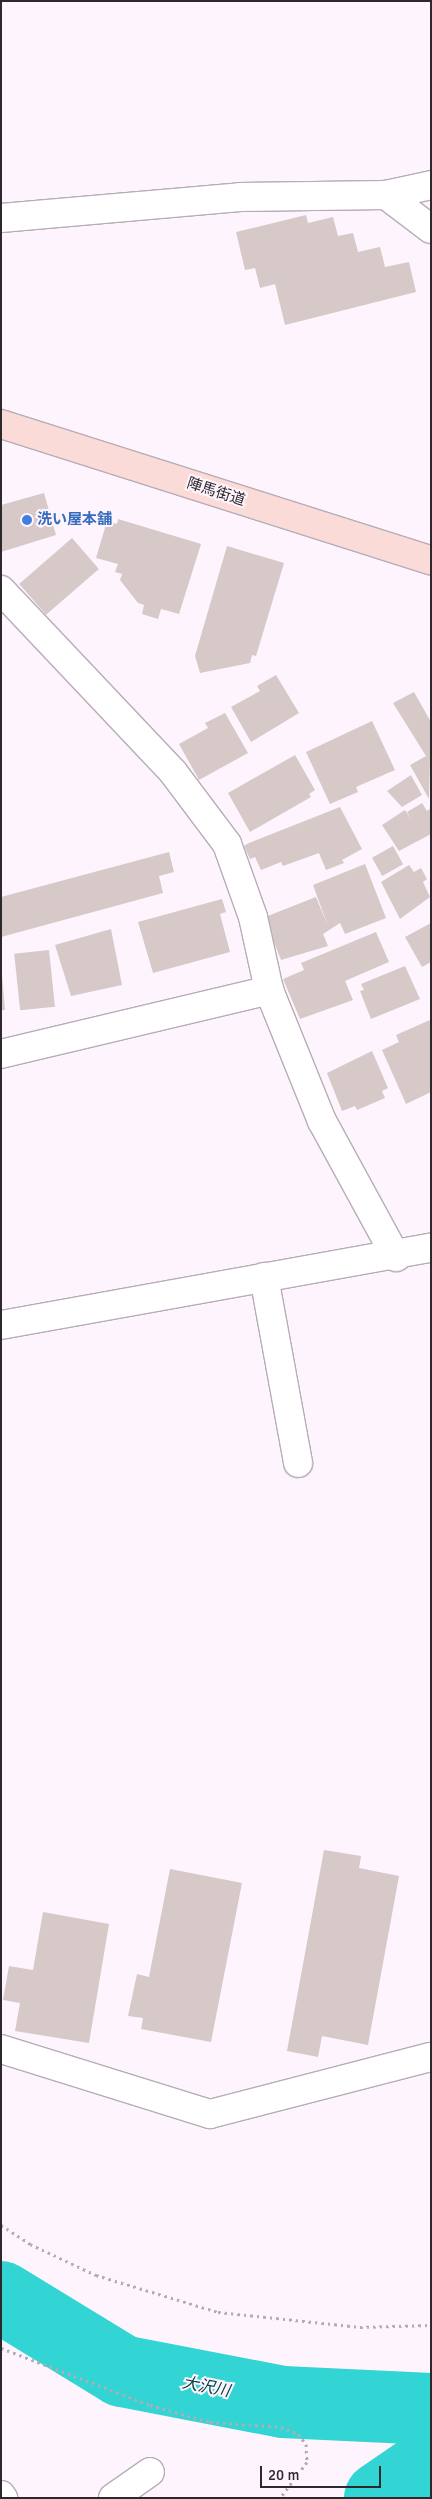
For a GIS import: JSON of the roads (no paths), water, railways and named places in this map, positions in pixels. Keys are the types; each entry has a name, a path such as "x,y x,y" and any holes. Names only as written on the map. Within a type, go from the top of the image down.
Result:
{"main road":[{"name":"陣馬街道","path":"1,424 431,560"}],"street":[{"path":"1,218 240,197 386,195 431,185"},
{"path":"386,195 431,229"},
{"path":"1,590 173,772 227,844 253,917 269,990 322,1121 396,1257"},
{"path":"1,1054 269,990"},
{"path":"1,1325 264,1277 396,1257 431,1248"},
{"path":"264,1277 298,1463"},
{"path":"1,2049 210,2114 431,2057"},
{"path":"113,2498 150,2472"}],"waterway":[{"name":"大沢川","path":"1,2297 122,2371 283,2402 431,2409"},
{"path":"380,2498 431,2463"}],"place":[{"name":"洗い屋本舗","path":"27,520"}]}
